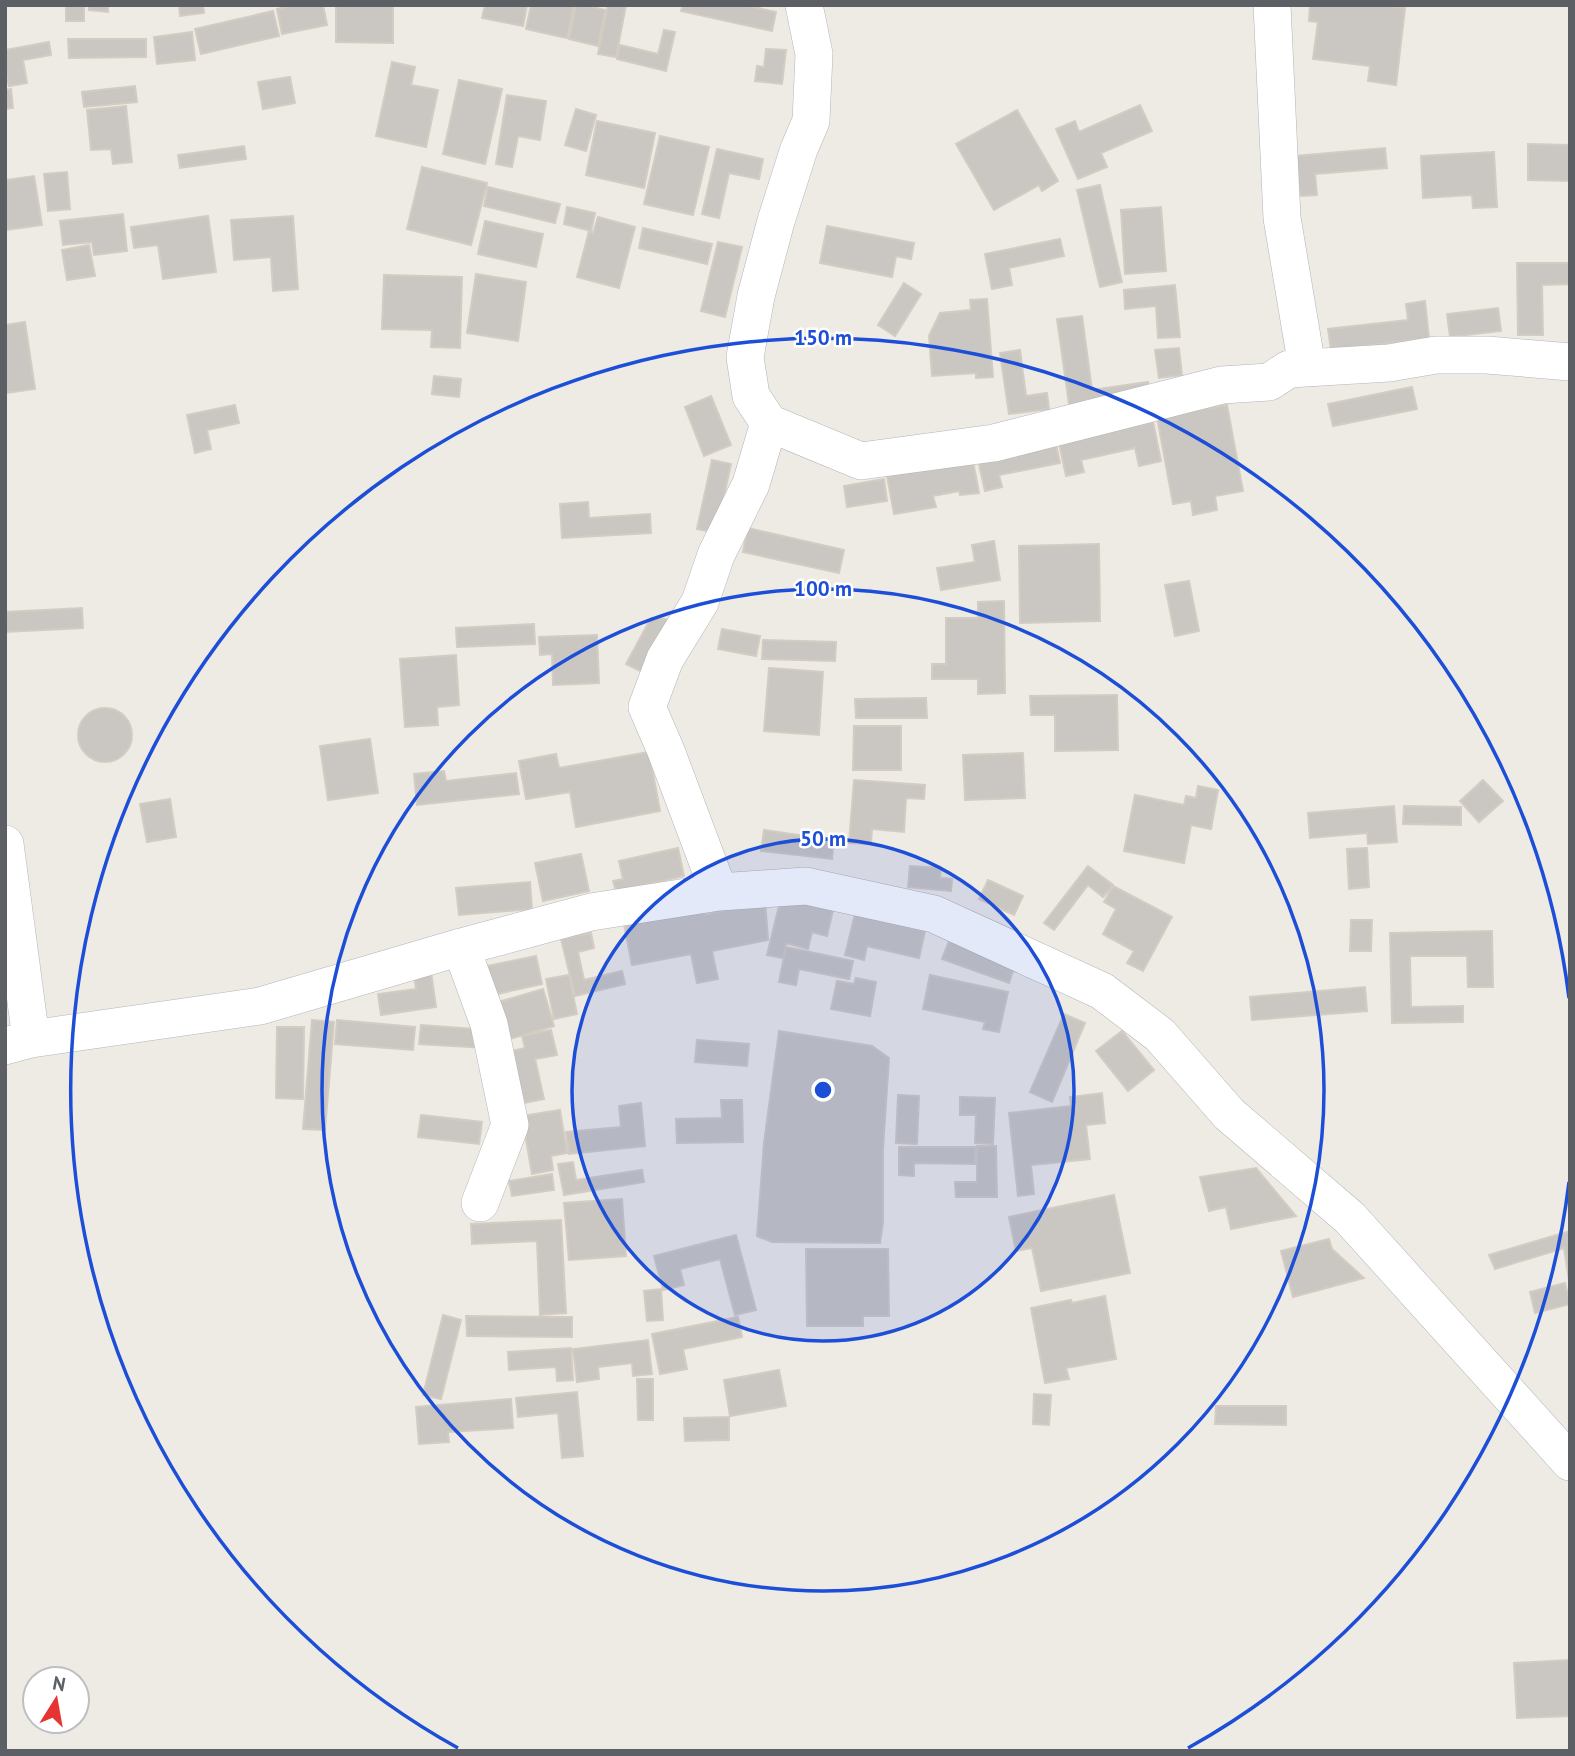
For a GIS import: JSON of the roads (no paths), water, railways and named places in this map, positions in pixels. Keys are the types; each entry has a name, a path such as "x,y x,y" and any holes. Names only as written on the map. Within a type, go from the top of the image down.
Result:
{"street":[{"path":"804,5 814,54 811,121 776,221 756,296 745,357 751,396 769,423 861,461 994,443 1222,386 1269,382 1289,369 1389,363 1436,355 1487,355 1570,362"},
{"path":"1272,5 1282,218 1307,368"},
{"path":"719,892 647,707 665,659 701,602 716,555 751,484 769,423"},
{"path":"5,844 18,1043 260,1006 591,912 719,892 806,886 934,914 1102,991 1160,1035 1229,1114 1350,1218 1570,1462"},
{"path":"461,947 489,1024 510,1125 480,1203"}]}
